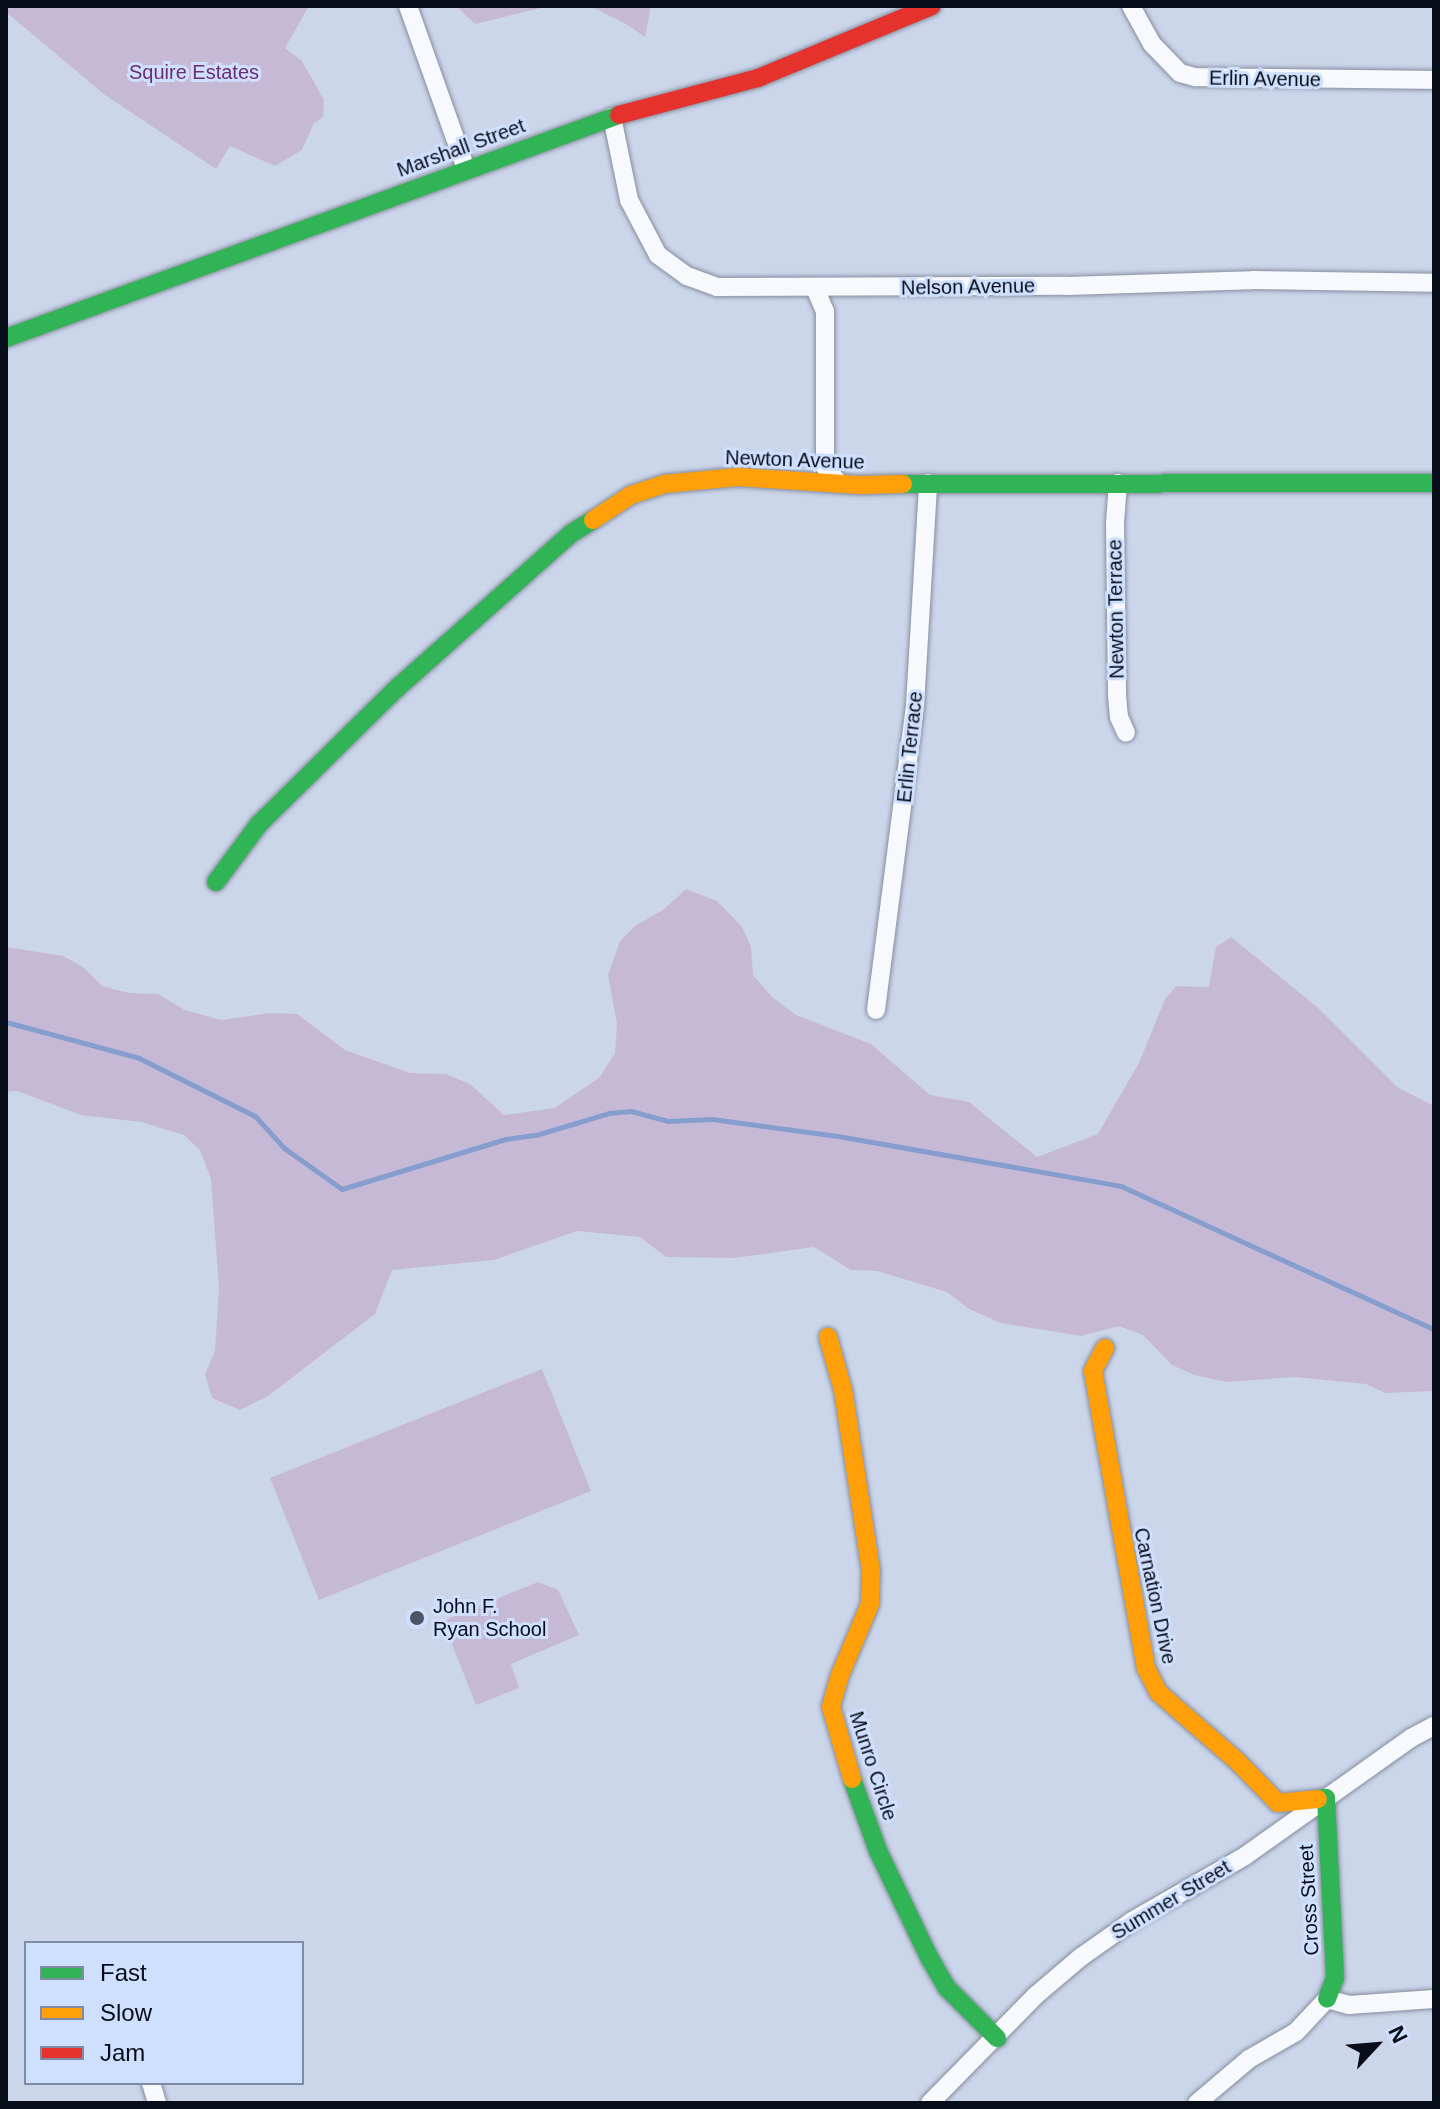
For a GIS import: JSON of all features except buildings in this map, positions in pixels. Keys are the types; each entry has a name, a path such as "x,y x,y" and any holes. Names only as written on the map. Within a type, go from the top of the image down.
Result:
{"street":[{"path":"408,6 466,169"},
{"name":"Marshall Street","path":"6,338 612,117 758,78 932,6"},
{"name":"Erlin Avenue","path":"1131,6 1152,44 1180,73 1195,77 1434,80"},
{"name":"Nelson Avenue","path":"612,117 629,200 658,255 700,282 717,287 1067,286 1253,280 1434,283"},
{"path":"815,288 825,311 825,467 838,482"},
{"name":"Newton Avenue","path":"216,882 259,824 396,689 572,533 631,495 664,484 738,477 859,485 1434,483"},
{"name":"Erlin Terrace","path":"876,1010 915,705 928,483"},
{"name":"Newton Terrace","path":"1118,483 1117,695 1119,717 1126,733"},
{"name":"Munro Circle","path":"828,1337 843,1390 871,1571 870,1604 840,1675 831,1707 839,1744 878,1851 929,1957 947,1988 997,2038"},
{"name":"Carnation Drive","path":"1105,1348 1093,1371 1130,1597 1151,1683 1278,1803 1326,1798"},
{"name":"Summer Street","path":"930,2103 1035,1996 1081,1957 1132,1921 1245,1856 1411,1738 1434,1726"},
{"name":"Cross Street","path":"1326,1798 1335,1978 1327,1999"},
{"path":"1197,2103 1249,2059 1296,2032 1327,1999 1349,2005 1434,1999"}],"green space":[{"name":"Squire Estates","path":"6,6 309,6 285,48 302,61 324,100 323,117 314,123 302,150 275,166 230,146 216,169 105,95 6,12"},
{"path":"456,6 549,6 475,24"},
{"path":"590,6 651,6 645,37 626,24"},
{"path":"686,889 717,901 742,927 751,947 753,975 772,997 796,1015 871,1044 930,1095 969,1102 1037,1157 1098,1134 1139,1063 1165,999 1176,986 1209,987 1216,947 1231,937 1316,1006 1397,1087 1434,1106 1434,1391 1385,1393 1366,1384 1295,1377 1227,1382 1194,1375 1172,1365 1143,1335 1119,1326 1081,1336 1001,1323 969,1309 947,1292 877,1271 851,1270 814,1247 734,1258 666,1257 640,1237 577,1231 494,1260 392,1270 375,1314 268,1396 240,1410 212,1398 205,1374 215,1351 219,1289 211,1179 200,1150 184,1135 141,1122 81,1115 17,1091 6,1092 6,947 63,956 83,967 102,986 129,993 158,994 185,1010 221,1020 269,1013 297,1014 345,1050 410,1073 446,1074 470,1084 504,1115 555,1108 600,1077 615,1053 617,1024 608,975 620,941 635,926 663,910"},
{"path":"542,1369 591,1491 319,1600 270,1478"},
{"path":"538,1582 558,1590 579,1635 511,1664 519,1688 476,1705 443,1621"}],"waterway":[{"path":"6,1022 139,1058 255,1116 284,1148 342,1189 506,1139 536,1135 609,1113 631,1111 668,1121 712,1119 838,1136 1121,1186 1434,1329"}],"traffic: fast":[{"path":"6,338 619,115"},
{"path":"903,484 1434,483"},
{"path":"216,882 259,824 396,689 572,533 593,520"},
{"path":"852,1779 878,1851 929,1957 947,1988 997,2038"},
{"path":"1318,1799 1326,1798 1335,1978 1327,1999"}],"traffic: slow":[{"path":"593,520 631,495 664,484 738,477 859,485 903,484"},
{"path":"828,1337 843,1390 871,1571 870,1604 840,1675 831,1707 852,1779"},
{"path":"1105,1348 1093,1371 1146,1668 1159,1693 1238,1762 1278,1803 1318,1799"}],"traffic: jam":[{"path":"619,115 758,78 932,6"}],"place":[{"name":"John F. Ryan School","path":"417,1618"}]}
